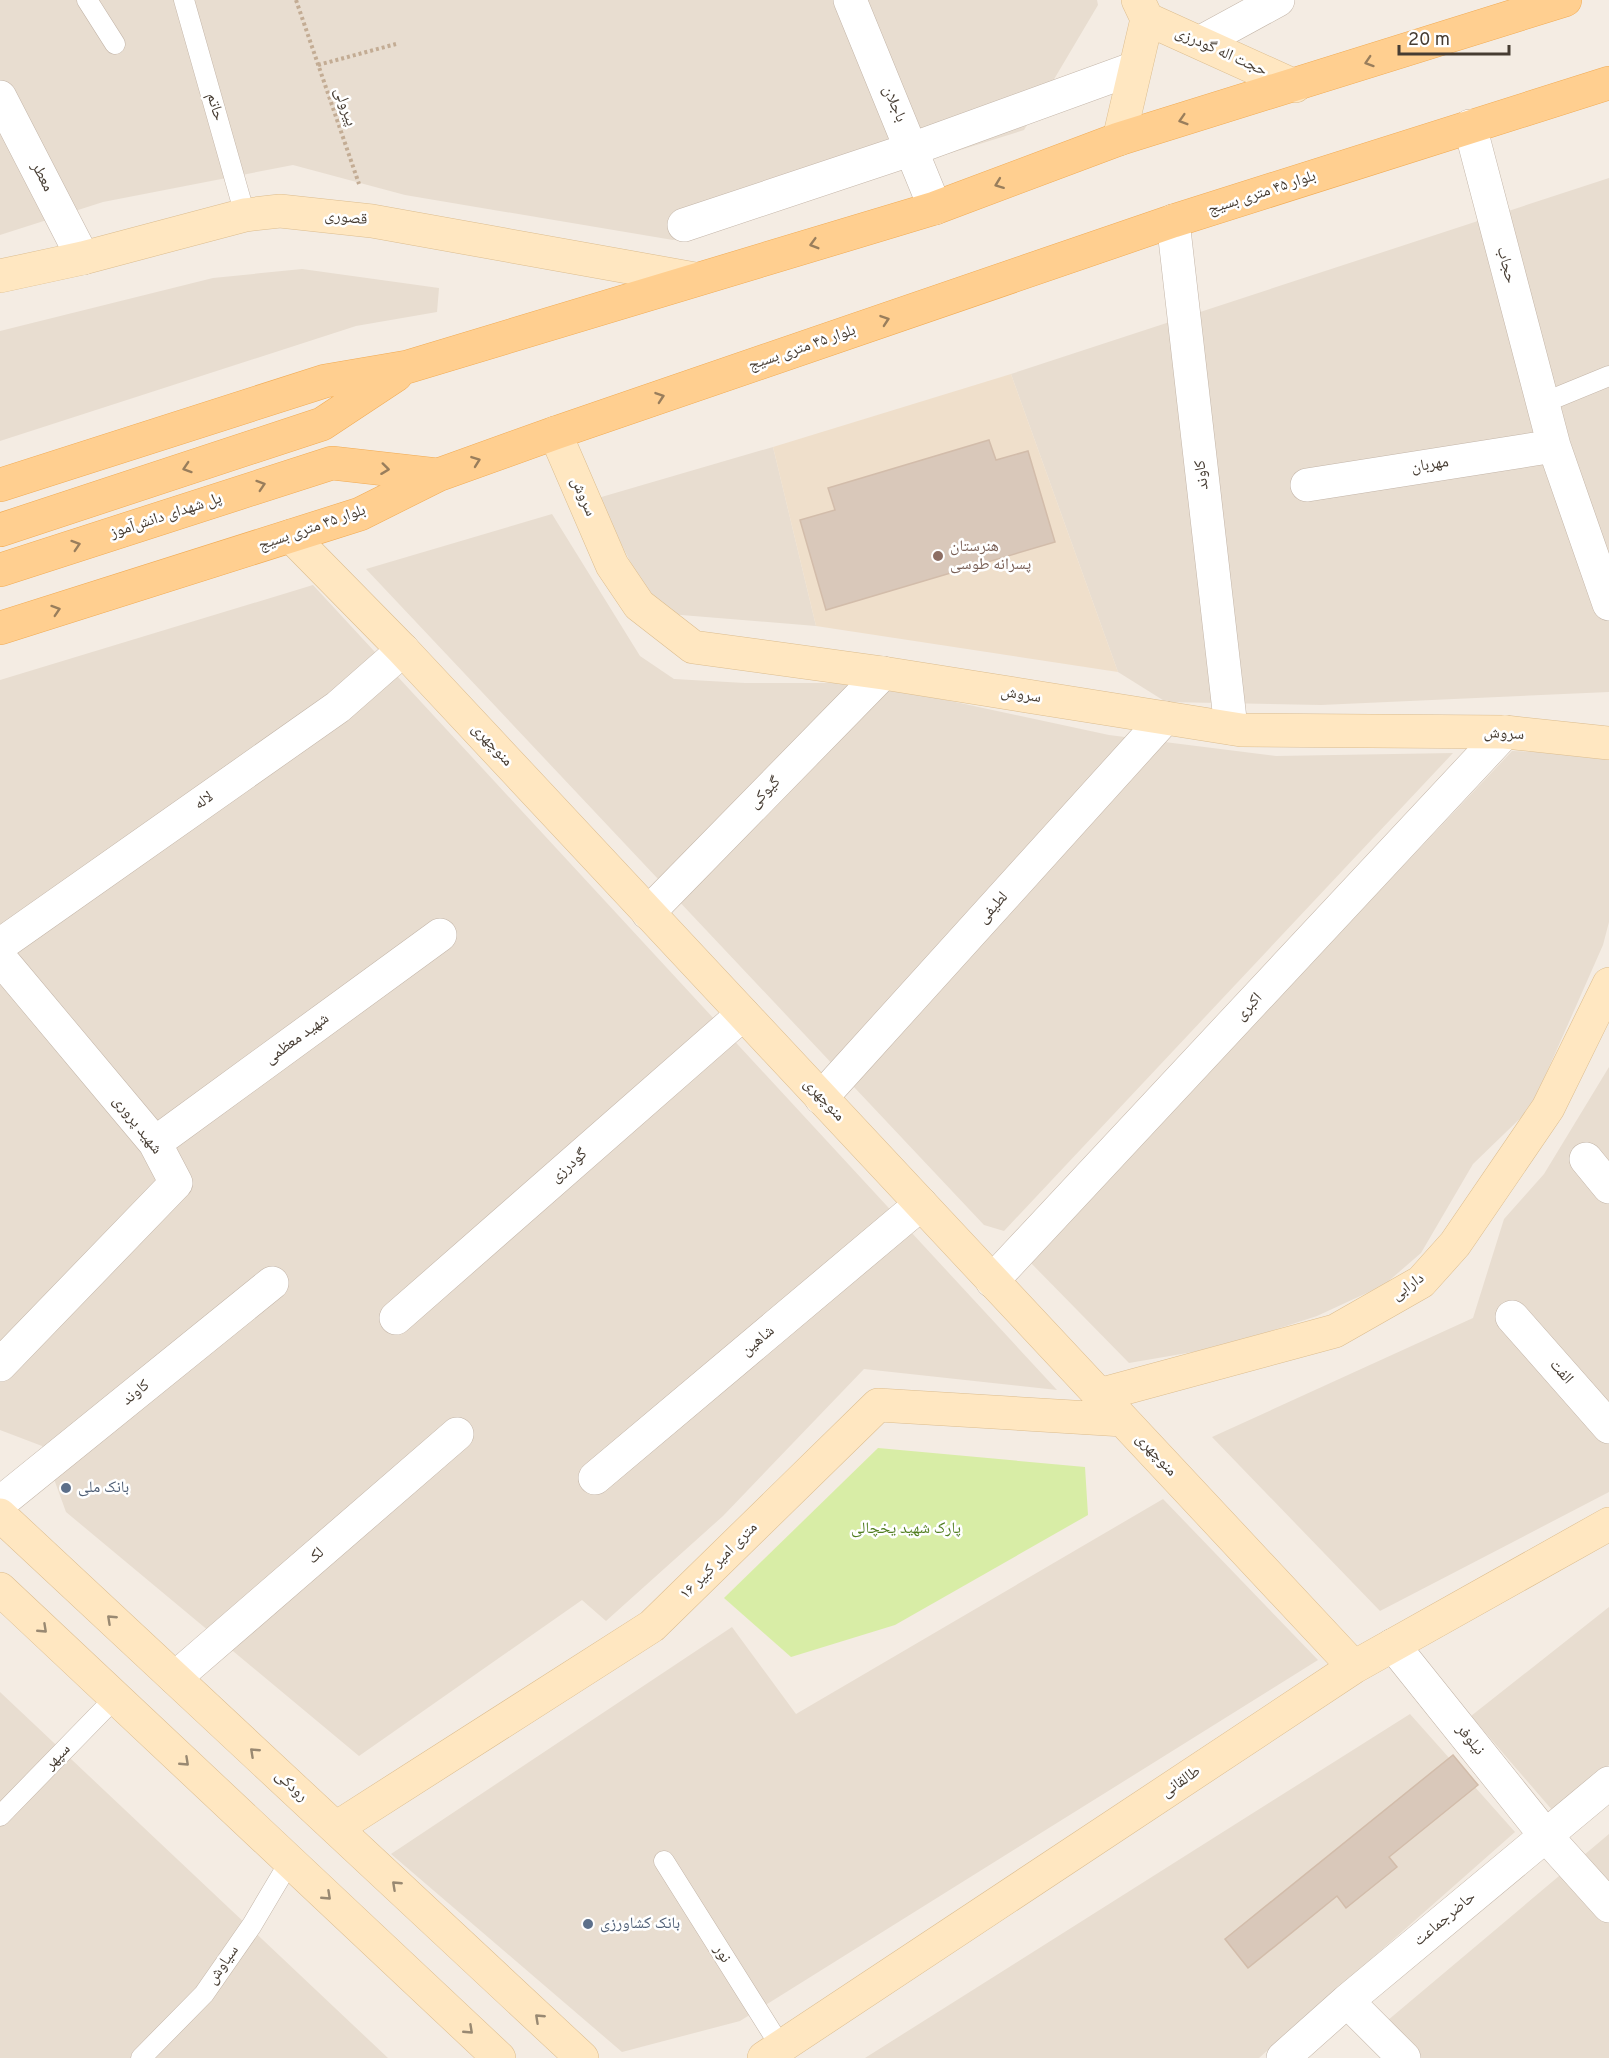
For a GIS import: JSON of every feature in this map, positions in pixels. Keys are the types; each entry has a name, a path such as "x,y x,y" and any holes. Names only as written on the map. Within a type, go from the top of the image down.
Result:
{"main road":[{"path":"0,485 325,381 407,367 935,208 1119,139 1295,86 1518,7 1565,0"},
{"name":"بلوار ۴۵ متری بسیج","path":"0,628 360,514 438,475 1173,221 1609,83"},
{"path":"0,530 322,424 407,367"},
{"name":"پل شهدای دانش‌آموز","path":"0,570 332,463 438,475"}],"street":[{"name":"باجلان","path":"850,0 935,208"},
{"path":"1201,42 1278,0"},
{"name":"حجت اله گودرزی","path":"1119,139 1135,68 1142,10 1201,42 1295,86"},
{"path":"684,225 912,149 1135,68"},
{"name":"معطر","path":"0,97 83,258"},
{"name":"حجاب","path":"1470,126 1554,446 1609,604"},
{"name":"قصوری","path":"0,276 83,258 245,215 280,211 372,221 695,279"},
{"name":"کاوند","path":"1173,221 1231,728"},
{"name":"سروش","path":"555,433 612,565 639,605 693,647 883,673 1231,728 1505,732 1609,743"},
{"name":"مهربان","path":"1307,485 1554,446"},
{"name":"منوچهری","path":"291,536 403,650 1354,1667"},
{"name":"لاله","path":"0,945 338,706 403,650"},
{"name":"گیوکی","path":"648,913 883,673"},
{"name":"لطیفی","path":"821,1098 1165,718"},
{"name":"اکبری","path":"992,1281 1505,732"},
{"name":"شهید معظمی","path":"154,1143 440,935"},
{"name":"شهید پروری","path":"0,958 154,1143 176,1183 0,1365"},
{"name":"دارابی","path":"1099,1395 1335,1331 1421,1282 1455,1244 1548,1108 1609,984"},
{"name":"گودرزی","path":"396,1318 743,1014"},
{"path":"1586,1159 1609,1187"},
{"name":"شاهین","path":"595,1478 921,1204"},
{"name":"کاوند","path":"0,1503 272,1283"},
{"name":"الفت","path":"1512,1317 1609,1427"},
{"name":"۱۶ متری امیر کبیر","path":"336,1828 652,1626 878,1405 1123,1420"},
{"name":"لک","path":"175,1678 457,1434"},
{"name":"رودکی","path":"0,1515 582,2058"},
{"name":"طالقانی","path":"772,2052 1354,1667 1609,1524"},
{"path":"0,1589 499,2058"},
{"name":"نیلوفر","path":"1393,1645 1546,1836 1609,1906"},
{"name":"حاضرجماعت","path":"1283,2058 1347,2001 1609,1783"},
{"path":"1347,2001 1404,2058"}],"lane":[{"path":"87,0 115,44"},
{"name":"حاتم","path":"184,0 245,215"},
{"path":"1543,403 1609,376"},
{"name":"سپهر","path":"0,1816 116,1697"},
{"name":"سیاوش","path":"141,2058 204,1994 252,1925 290,1861"},
{"name":"نور","path":"664,1861 772,2052"}],"path":[{"name":"پیرولی","path":"297,0 372,221"},
{"path":"318,65 396,44"}],"shaded area":[{"path":"0,0 1097,0 1098,5 1024,130 673,240 405,195 293,165 103,202 0,235"},
{"path":"1609,178 1609,692 1321,705 1166,702 1118,672 1011,374"},
{"path":"302,269 439,288 437,312 356,326 0,441 0,331 213,278"},
{"name":"هنرستان پسرانه طوسی","path":"1011,374 1118,672 816,626 773,447"},
{"path":"773,447 816,626 669,614 648,597 598,498"},
{"path":"552,514 640,656 674,679 745,683 867,683 1109,735 1276,756 1453,753 1004,1231 984,1225 366,569"},
{"path":"313,585 1057,1390 864,1369 723,1516 606,1621 582,1600 359,1756 66,1512 42,1446 0,1430 0,680"},
{"path":"1512,751 1609,755 1609,922 1603,945 1531,1108 1473,1164 1421,1253 1384,1285 1317,1316 1222,1347 1129,1363 1029,1261"},
{"path":"1609,1067 1609,1492 1380,1611 1212,1437 1473,1318 1504,1219 1544,1174"},
{"path":"1163,1499 1318,1660 740,2021 622,2052 391,1854 732,1627 796,1714"},
{"path":"1609,1607 1609,1765 1553,1811 1471,1716"},
{"path":"0,1692 388,2058 0,2058"},
{"path":"1410,1714 1515,1832 1259,2058 865,2058"},
{"path":"1609,1834 1609,2058 1420,2058 1381,2026"}],"green space":[{"name":"پارک شهید یخچالی","path":"878,1448 1085,1467 1088,1515 895,1625 791,1657 724,1598"}],"building":[{"path":"989,440 996,460 1028,451 1055,542 826,610 800,520 835,510 828,488"},
{"path":"1453,1755 1478,1785 1389,1857 1397,1867 1346,1908 1337,1896 1248,1968 1225,1939"}],"place":[{"name":"هنرستان پسرانه طوسی","path":"938,556"},
{"name":"بانک ملی","path":"66,1488"},
{"name":"بانک کشاورزی","path":"588,1924"}]}
